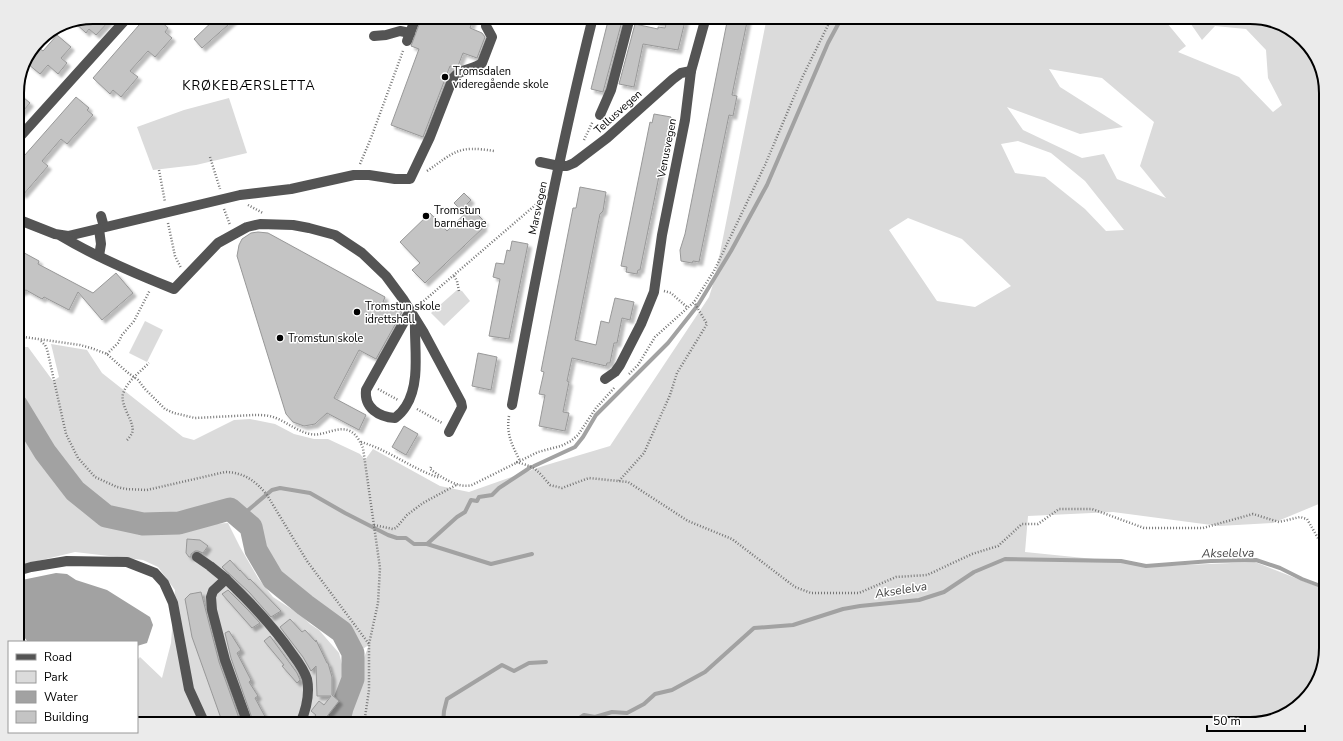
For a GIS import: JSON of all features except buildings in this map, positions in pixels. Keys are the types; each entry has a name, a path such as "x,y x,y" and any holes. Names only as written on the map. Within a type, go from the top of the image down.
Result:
{"street":[{"path":"24,132 122,24"},
{"path":"374,36 386,35 400,31 408,37 413,24"},
{"path":"61,236 73,235 102,228 151,213 166,213 236,196 291,189 354,175 410,179 430,137 452,78 457,73 482,63 492,37 486,24"},
{"name":"Marsvegen","path":"512,405 548,211 591,24"},
{"path":"600,115 611,90 628,24"},
{"name":"Venusvegen","path":"605,379 620,365 644,318 656,286 660,244 685,120 691,71 704,24"},
{"name":"Tellusvegen","path":"559,166 571,165 584,156 607,138 668,83 681,74 691,71"},
{"path":"540,162 559,166"},
{"path":"98,256 101,244 101,216"},
{"path":"24,223 61,236 98,256 174,289 218,243 247,228 260,224 293,225 309,228 335,236 348,242 382,270 413,316 448,385 461,402 462,407 450,432"},
{"path":"413,316 415,376 412,391 407,404 396,418 380,416 368,404 365,398 366,390 413,316"},
{"path":"197,557 226,578 278,634 302,667 308,690 307,703 302,717"},
{"path":"24,569 67,561 127,562 156,573 164,583 173,603 189,689 202,717"},
{"path":"226,578 213,591 212,610 225,660 245,717"}],"path":[{"path":"628,375 638,365 656,337 694,302 714,271 765,165 802,78 829,24"},
{"path":"354,175 371,138 408,37"},
{"path":"583,144 596,116 600,115"},
{"path":"410,179 457,151 470,148 494,151"},
{"path":"210,157 233,235"},
{"path":"159,170 175,256 178,264 187,276"},
{"path":"413,316 429,297 554,189"},
{"path":"236,196 240,202 269,215 277,225"},
{"path":"454,276 457,281 459,291"},
{"path":"107,354 118,343 122,335 134,322 155,282"},
{"path":"656,286 670,293 688,308"},
{"path":"619,481 644,453 670,395 677,373 708,324 694,302"},
{"path":"24,337 80,345 107,354 134,377 165,409 183,416 195,418 263,415 277,418 297,430 310,434 343,429 352,432 361,442 380,568 378,603 369,644 369,690 365,717"},
{"path":"40,340 45,345 47,350 66,434 78,458 95,477 118,487 147,490 225,472 234,472 244,475 260,486 267,495 307,561 369,644"},
{"path":"127,440 132,433 133,427 124,404 123,396 134,377 149,363"},
{"path":"361,442 418,469 458,484 468,486 498,473 516,462 538,452 561,446 571,441 578,435 596,408 618,384"},
{"path":"369,385 407,404"},
{"path":"512,405 507,426 512,445 520,460"},
{"path":"416,409 442,423"},
{"path":"428,416 431,411"},
{"path":"516,462 538,470 550,485 562,488 589,478 628,482 688,521 732,539 795,587 811,593 859,593 896,577 927,575 972,554 998,546 1022,524 1038,524 1059,509 1092,509 1144,528 1203,528 1253,514 1279,522 1300,517 1307,519 1319,540"},
{"path":"431,467 430,469 444,479"},
{"path":"374,525 393,529 396,528 406,515 423,503 458,484"}],"green space":[{"path":"766,24 1168,24 1186,46 1178,52 1239,77 1273,112 1282,105 1268,78 1266,50 1246,29 1215,26 1202,40 1191,24 1250,24 1268,26 1292,38 1305,51 1310,59 1317,75 1319,89 1319,504 1273,523 1219,526 1113,512 1028,516 1025,552 1163,566 1255,562 1319,587 1319,648 1317,666 1305,690 1292,703 1276,712 1268,715 1250,717 348,717 361,678 363,660 369,645 354,654 342,632 274,577 257,549 252,526 231,506 204,515 180,520 143,520 108,514 77,490 47,452 24,414 24,347 28,347 53,381 59,377 51,344 87,350 102,373 183,437 194,440 234,420 250,419 275,424 294,434 314,439 328,439 360,454 365,460 373,449 440,486 469,492 543,466 610,446 709,297 715,278","holes":["1049,69 1102,78 1154,122 1140,166 1166,198 1117,179 1104,154 1082,158 1023,130 1007,107 1080,134 1123,127 1060,87","1018,141 1051,153 1085,181 1124,230 1106,231 1085,209 1045,177 1015,173 1001,144","908,218 962,239 1011,286 975,307 937,301 889,230"]},
{"path":"229,98 247,153 196,165 153,170 137,127 184,110"},
{"path":"457,290 462,291 470,301 444,326 431,313"},
{"path":"145,321 163,330 147,362 129,353"},
{"path":"24,428 61,481 105,518 163,527 228,523 258,578 273,597 302,616 319,630 339,653 343,668 344,685 333,717 138,717 138,659 140,657 162,678 171,643 175,590 158,567 143,560 75,552 24,564"}],"water":[{"path":"56,573 67,574 76,580 107,590 150,617 153,625 147,643 138,646 138,641 27,641 24,637 24,580"}],"waterway":[{"path":"534,466 575,447 583,437 596,415 668,343 698,305 731,251 767,185 828,43 838,24"},
{"path":"24,418 45,452 75,491 106,516 143,524 179,523 230,509 251,527 256,550 273,579 342,632 353,653 353,679 340,717"},
{"path":"427,544 457,517 465,512 471,500 477,501 479,497 492,495 499,488 531,467"},
{"path":"240,517 272,490 280,488 310,493 388,535 397,538 406,538 414,544 427,544 491,564 532,554"},
{"name":"Akselelva","path":"595,717 612,712 627,713 644,704 655,694 672,690 705,672 754,628 793,625 843,609 860,606 919,600 944,592 974,572 1005,559 1121,561 1146,566 1211,561 1256,560 1280,568 1319,585"},
{"path":"444,717 447,699 502,665 514,671 529,663 546,662"},
{"name":"Akselelva","path":"581,717 584,715 595,717"}],"place":[{"name":"Tromsdalen videregående skole","path":"445,77"},
{"name":"Tromstun barnehage","path":"426,216"},
{"name":"Tromstun skole idrettshall","path":"357,312"},
{"name":"Tromstun skole","path":"280,338"}],"district":[{"name":"KRØKEBÆRSLETTA","path":"249,86"}]}
